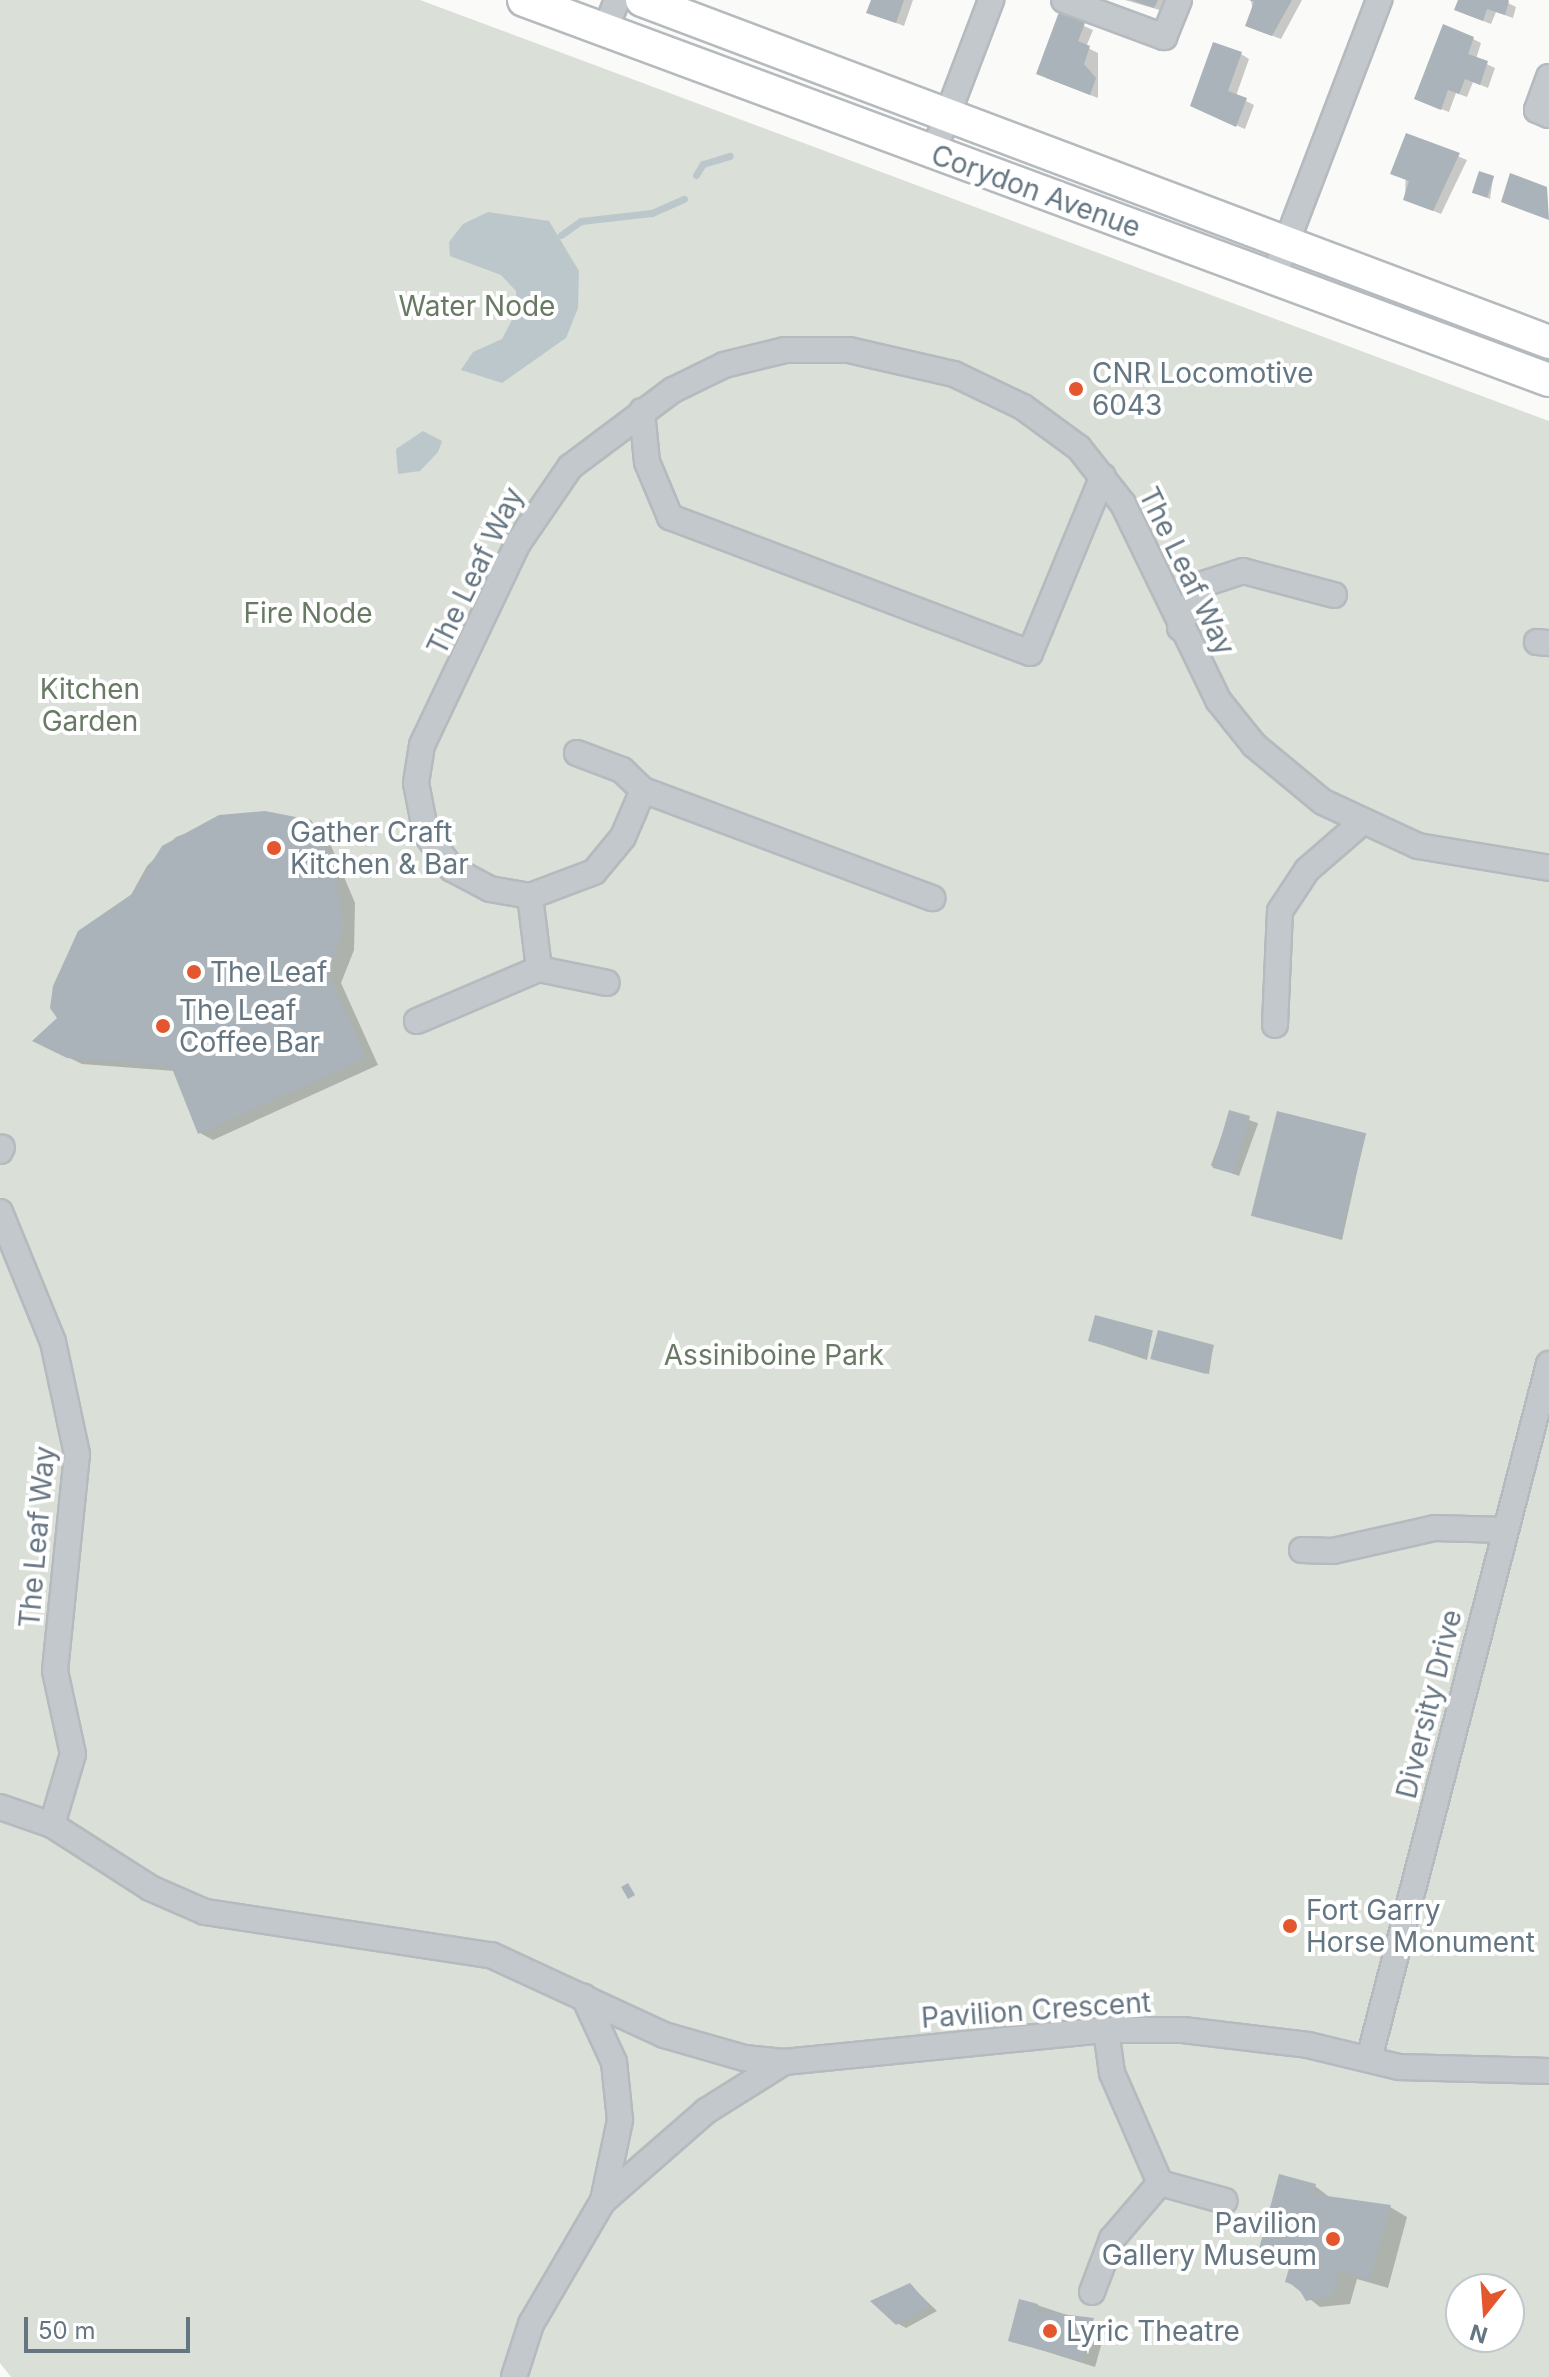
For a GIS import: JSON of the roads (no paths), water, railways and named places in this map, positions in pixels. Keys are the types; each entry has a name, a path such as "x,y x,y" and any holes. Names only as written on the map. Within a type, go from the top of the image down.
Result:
{"main road":[{"name":"Corydon Avenue","path":"524,0 611,15 933,153 1549,380"},
{"name":"Corydon Avenue","path":"642,0 1288,241 1549,342"}],"street":[{"path":"933,153 991,0"},
{"path":"1064,0 1164,37 1179,0"},
{"path":"1273,278 1379,0"},
{"path":"1549,77 1537,110 1549,115"},
{"name":"The Leaf Way","path":"530,896 473,882 435,851 418,797 422,745 547,492 591,447 695,377 756,355 849,350 920,364 990,390 1053,428 1103,476 1218,700 1254,745 1360,824 1459,857 1549,868"},
{"path":"642,411 647,462 670,517 1030,653 1103,476"},
{"path":"1180,628 1191,595 1215,577 1243,571 1334,595"},
{"path":"577,753 622,770 643,790 932,898"},
{"path":"539,969 530,896 594,872 623,837 643,790"},
{"path":"1275,1025 1280,911 1307,870 1360,824"},
{"path":"417,1021 539,969 607,983"},
{"name":"The Leaf Way","path":"0,1212 53,1342 77,1454 55,1671 73,1754 52,1825"},
{"name":"Diversity Drive","path":"1369,2059 1549,1364"},
{"path":"1302,1550 1333,1551 1435,1528 1505,1530"},
{"name":"Pavilion Crescent","path":"0,1807 52,1825 150,1888 205,1912 491,1955 689,2045 784,2062 1106,2030 1183,2030 1369,2059 1399,2067 1549,2071"},
{"path":"584,1997 606,2038 620,2098 603,2201"},
{"path":"1106,2030 1112,2073 1160,2183"},
{"path":"514,2377 531,2324 603,2201 706,2111 784,2062"},
{"path":"1160,2183 1225,2201"},
{"path":"1092,2292 1112,2239 1160,2183"}],"waterway":[{"path":"696,175 703,164 730,156"},
{"path":"561,235 581,221 652,213 684,199"}],"place":[{"name":"CNR Locomotive 6043","path":"1076,389"},
{"name":"Gather Craft Kitchen & Bar","path":"274,848"},
{"name":"The Leaf","path":"194,972"},
{"name":"The Leaf Coffee Bar","path":"163,1026"},
{"name":"Fort Garry Horse Monument","path":"1290,1926"},
{"name":"Pavilion Gallery Museum","path":"1333,2239"},
{"name":"Lyric Theatre","path":"1050,2331"}],"park label":[{"name":"Water Node","path":"477,306"},
{"name":"Fire Node","path":"308,613"},
{"name":"Kitchen Garden","path":"90,705"},
{"name":"Assiniboine Park","path":"774,1355"}]}
